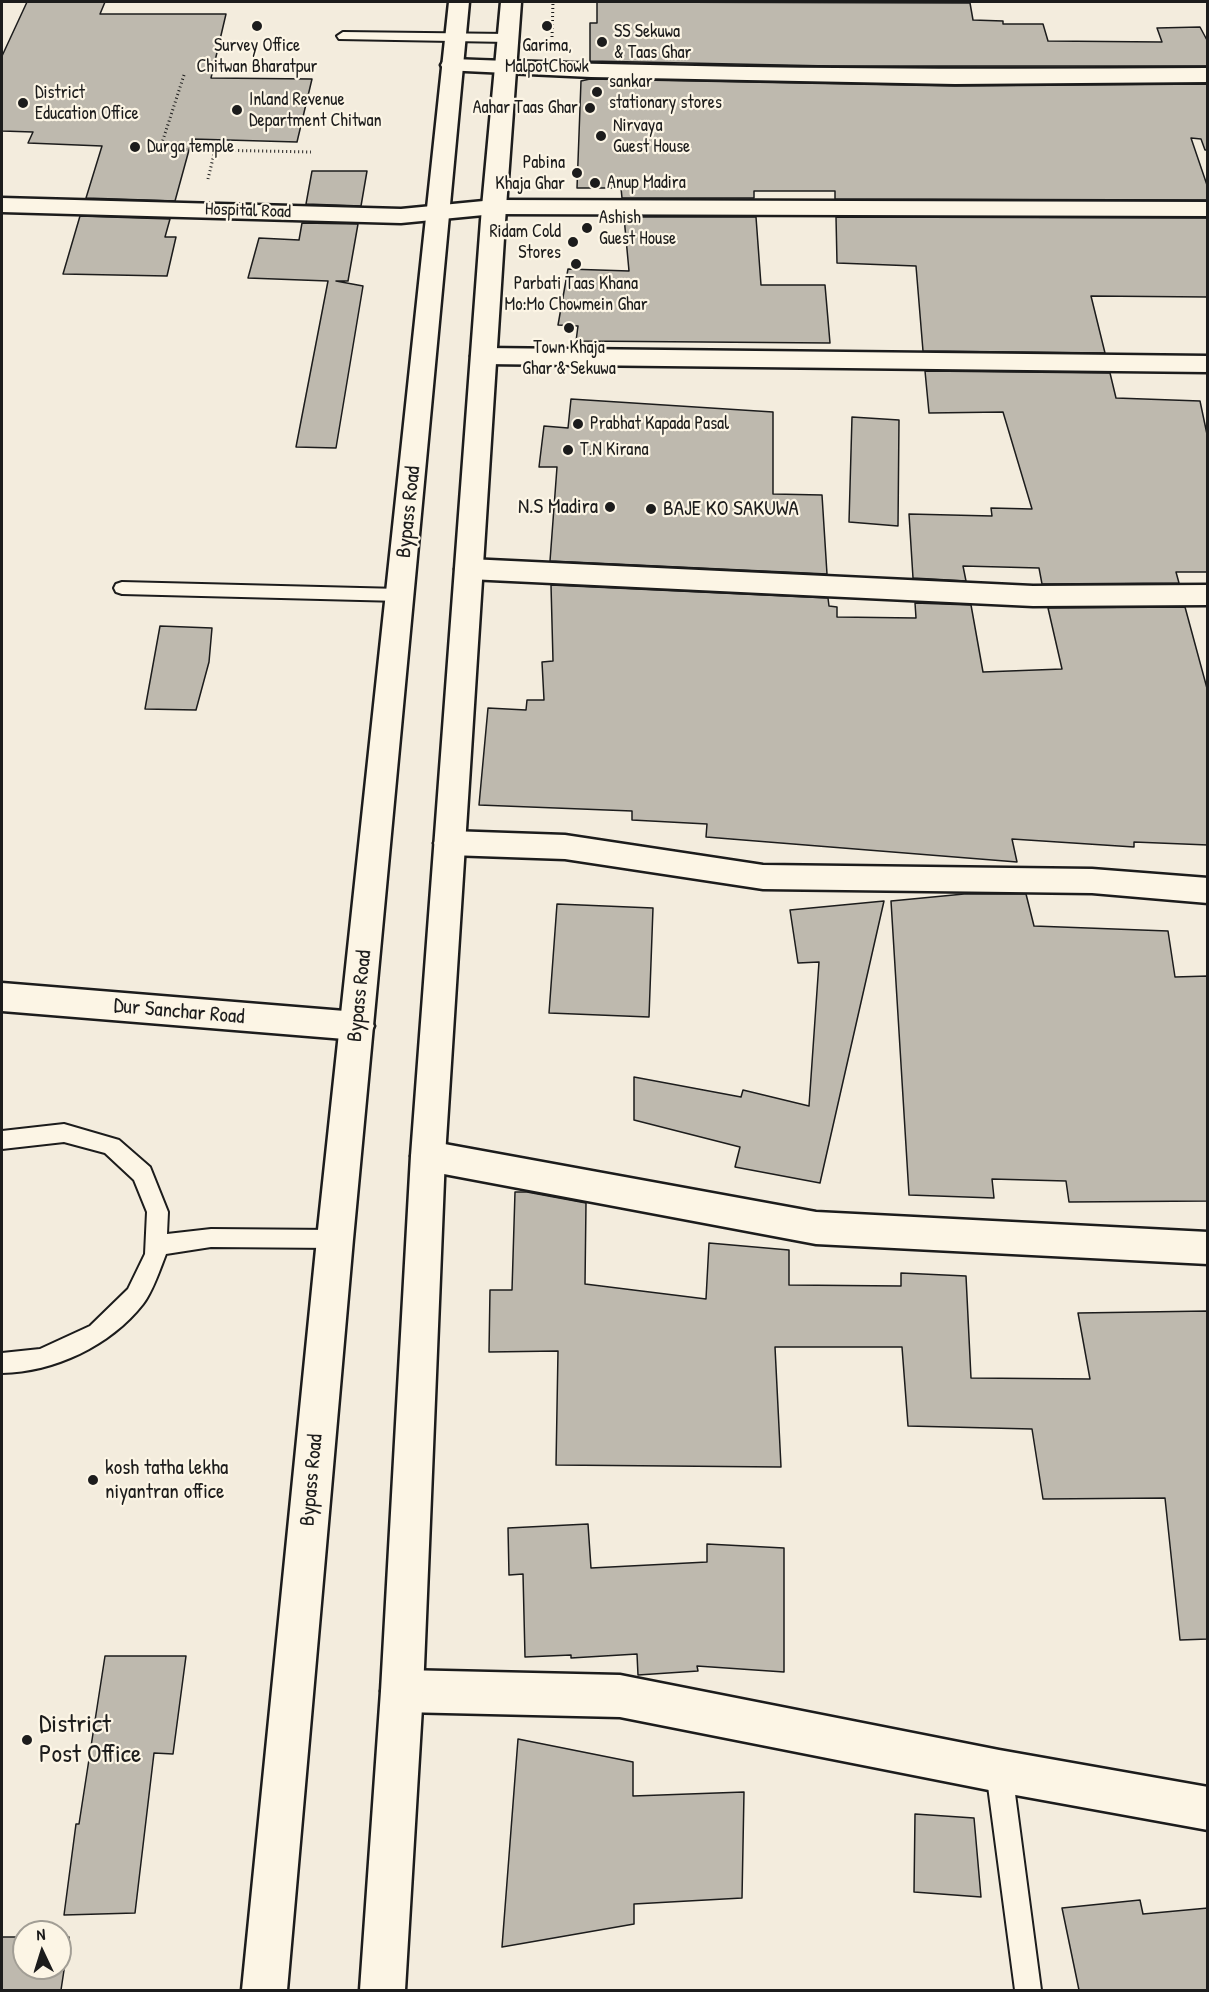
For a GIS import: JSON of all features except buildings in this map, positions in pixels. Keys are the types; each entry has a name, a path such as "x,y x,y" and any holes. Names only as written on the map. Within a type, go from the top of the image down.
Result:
{"main road":[{"name":"Bypass Road","path":"264,1990 335,1239 459,2"},
{"path":"382,1990 402,1692 428,1156 494,207 511,2"},
{"path":"454,51 507,52 591,71 908,76 1208,75"},
{"name":"Hospital Road","path":"2,205 401,216 494,207 1208,209"},
{"path":"484,356 1208,364"},
{"path":"469,569 1033,596 1208,594"},
{"path":"450,843 565,847 763,877 1092,881 1208,891"},
{"name":"Dur Sanchar Road","path":"2,997 357,1026"},
{"path":"428,1156 816,1228 1208,1248"},
{"path":"402,1692 620,1696 999,1771 1208,1809"}],"lane":[{"path":"343,36 454,51"},
{"path":"122,588 400,596"},
{"path":"2,1140 46,1132 86,1136 120,1151 146,1176 159,1208 159,1245 146,1282 119,1317 83,1343 73,1347 41,1359 2,1363"},
{"path":"159,1245 211,1238 335,1239"},
{"path":"999,1771 1028,1990"}],"path":[{"path":"184,75 160,149 311,152"}],"place":[{"name":"Survey Office Chitwan Bharatpur","path":"257,26"},
{"name":"Garima, MalpotChowk","path":"547,26"},
{"name":"SS Sekuwa & Taas Ghar","path":"602,42"},
{"name":"sankar stationary stores","path":"597,92"},
{"name":"District Education Office","path":"23,103"},
{"name":"Aahar Taas Ghar","path":"590,108"},
{"name":"Inland Revenue Department Chitwan","path":"237,110"},
{"name":"Nirvaya Guest House","path":"601,136"},
{"name":"Durga temple","path":"135,147"},
{"name":"Pabina Khaja Ghar","path":"577,173"},
{"name":"Anup Madira","path":"595,183"},
{"name":"Ashish Guest House","path":"587,228"},
{"name":"Ridam Cold Stores","path":"573,242"},
{"name":"Parbati Taas Khana Mo:Mo Chowmein Ghar","path":"576,264"},
{"name":"Town Khaja Ghar & Sekuwa","path":"569,328"},
{"name":"Prabhat Kapada Pasal","path":"578,424"},
{"name":"T.N Kirana","path":"568,450"},
{"name":"N.S Madira","path":"610,507"},
{"name":"BAJE KO SAKUWA","path":"651,509"},
{"name":"kosh tatha lekha niyantran office","path":"93,1480"},
{"name":"District Post Office","path":"27,1740"}]}
